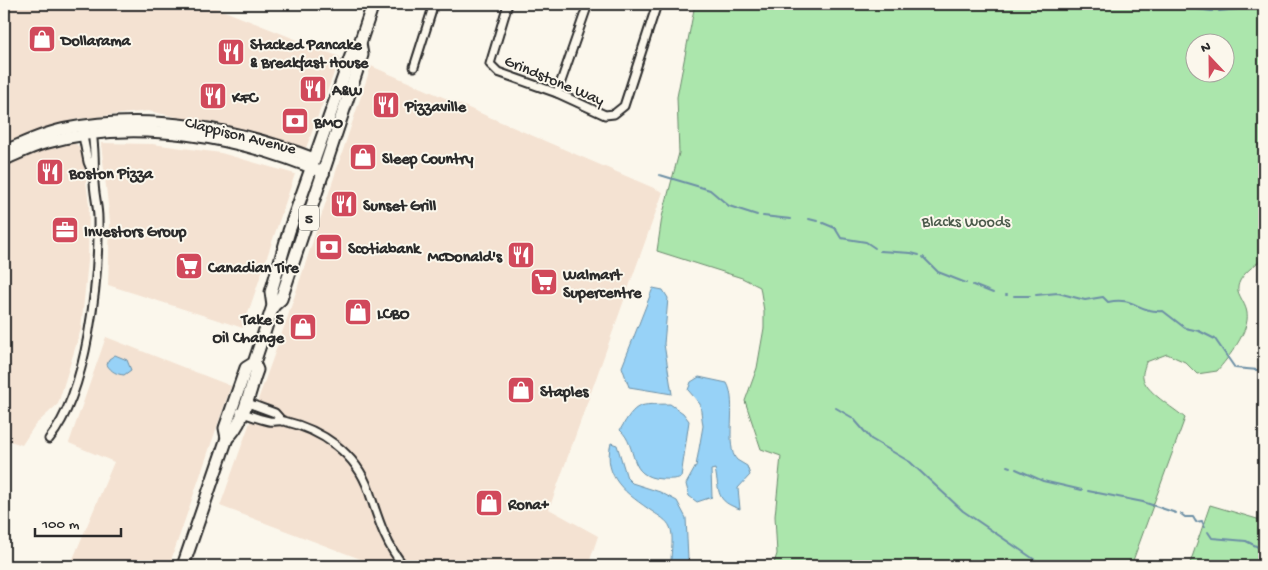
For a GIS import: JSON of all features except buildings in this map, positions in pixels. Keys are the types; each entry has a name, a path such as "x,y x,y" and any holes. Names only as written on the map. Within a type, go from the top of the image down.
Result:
{"main road":[{"name":"5","path":"183,566 226,438 224,428 239,406 246,368 254,362 273,306 271,292 289,231 352,53 360,43 373,4"},
{"name":"5","path":"273,306 281,299 326,168 362,55 360,43"},
{"name":"Clappison Avenue","path":"4,152 39,137 149,123 196,127 268,143 326,168"},
{"name":"Clappison Avenue","path":"4,160 47,142 87,130"}],"street":[{"path":"414,67 434,4"},
{"name":"Grindstone Way","path":"508,4 490,64 498,72 557,93 605,115 621,110 657,4"},
{"path":"557,93 588,4"},
{"path":"50,439 57,430 72,394 91,318 98,253 98,217 94,176 88,162 87,130"},
{"path":"239,406 274,413 282,420 329,439 348,455 363,475 379,525 392,553 404,566"}],"shaded area":[{"path":"7,4 207,4 340,57 306,148 216,125 148,111 77,119 6,142 4,8"},
{"path":"371,66 663,192 549,509 598,536 588,566 379,566 220,506 288,316"},
{"path":"72,141 82,149 89,205 88,261 81,329 58,404 35,425 22,445 4,439 4,163 58,143"},
{"path":"101,143 152,144 221,153 295,174 243,328 108,285 110,222"},
{"path":"106,337 231,386 169,566 70,566 114,462 69,443"}],"green space":[{"name":"Blacks Woods","path":"695,4 1264,4 1264,258 1247,272 1240,281 1238,291 1247,313 1245,328 1237,344 1217,371 1197,374 1185,362 1167,354 1146,362 1143,375 1148,388 1185,418 1131,566 773,566 777,554 775,516 781,456 761,449 745,401 757,368 764,328 764,311 760,287 742,278 657,251 662,217 679,153 677,97"},
{"path":"1210,505 1264,521 1264,566 1189,566"}],"water":[{"path":"653,288 663,290 668,298 664,344 672,394 629,387 622,367"},
{"path":"115,355 127,360 131,370 124,375 114,372 107,365 109,359"},
{"path":"699,377 727,383 730,391 733,454 737,460 747,466 750,475 738,488 740,509 726,503 722,499 715,469 711,470 712,497 697,502 689,496 686,484 696,466 703,426 700,404 688,390 691,382"},
{"path":"670,404 683,413 689,421 681,477 662,479 651,477 643,473 638,467 630,445 620,430 630,414 639,406"},
{"path":"611,443 617,445 627,478 632,483 660,492 677,501 686,518 688,559 685,566 674,566 671,561 672,534 667,522 634,499 613,475 609,455"}],"waterway":[{"path":"1157,4 1212,11"},
{"path":"1219,11 1248,8 1258,4"},
{"path":"660,175 710,190 729,206 757,215"},
{"path":"763,216 791,219"},
{"path":"809,219 817,221"},
{"path":"823,223 835,228 841,238 866,242 875,248"},
{"path":"880,251 919,255"},
{"path":"923,257 938,272 966,283"},
{"path":"973,285 993,293"},
{"path":"1036,295 1058,293 1085,300 1103,297 1108,302 1124,301 1147,310 1163,311 1185,328 1199,331 1215,339 1235,368 1258,370"},
{"path":"1014,296 1030,296"},
{"path":"836,408 853,418 871,439 910,462 963,511 1044,566"},
{"path":"1016,469 1043,481 1082,490"},
{"path":"1088,491 1143,502 1176,513"},
{"path":"1181,514 1185,517 1193,517 1196,522 1202,521 1205,527"},
{"path":"1208,532 1212,538 1246,541 1264,550"}],"place":[{"name":"Dollarama","path":"42,39"},
{"name":"Stacked Pancake & Breakfast House","path":"231,52"},
{"name":"A&W","path":"313,89"},
{"name":"KFC","path":"213,96"},
{"name":"Pizzaville","path":"386,105"},
{"name":"BMO","path":"295,121"},
{"name":"Sleep Country","path":"363,157"},
{"name":"Boston Pizza","path":"50,172"},
{"name":"Sunset Grill","path":"344,204"},
{"name":"Investors Group","path":"65,230"},
{"name":"Scotiabank","path":"329,247"},
{"name":"McDonald's","path":"521,255"},
{"name":"Canadian Tire","path":"189,266"},
{"name":"Walmart Supercentre","path":"544,282"},
{"name":"LCBO","path":"358,312"},
{"name":"Take 5 Oil Change","path":"303,327"},
{"name":"Staples","path":"521,390"},
{"name":"Rona+","path":"489,503"}]}
